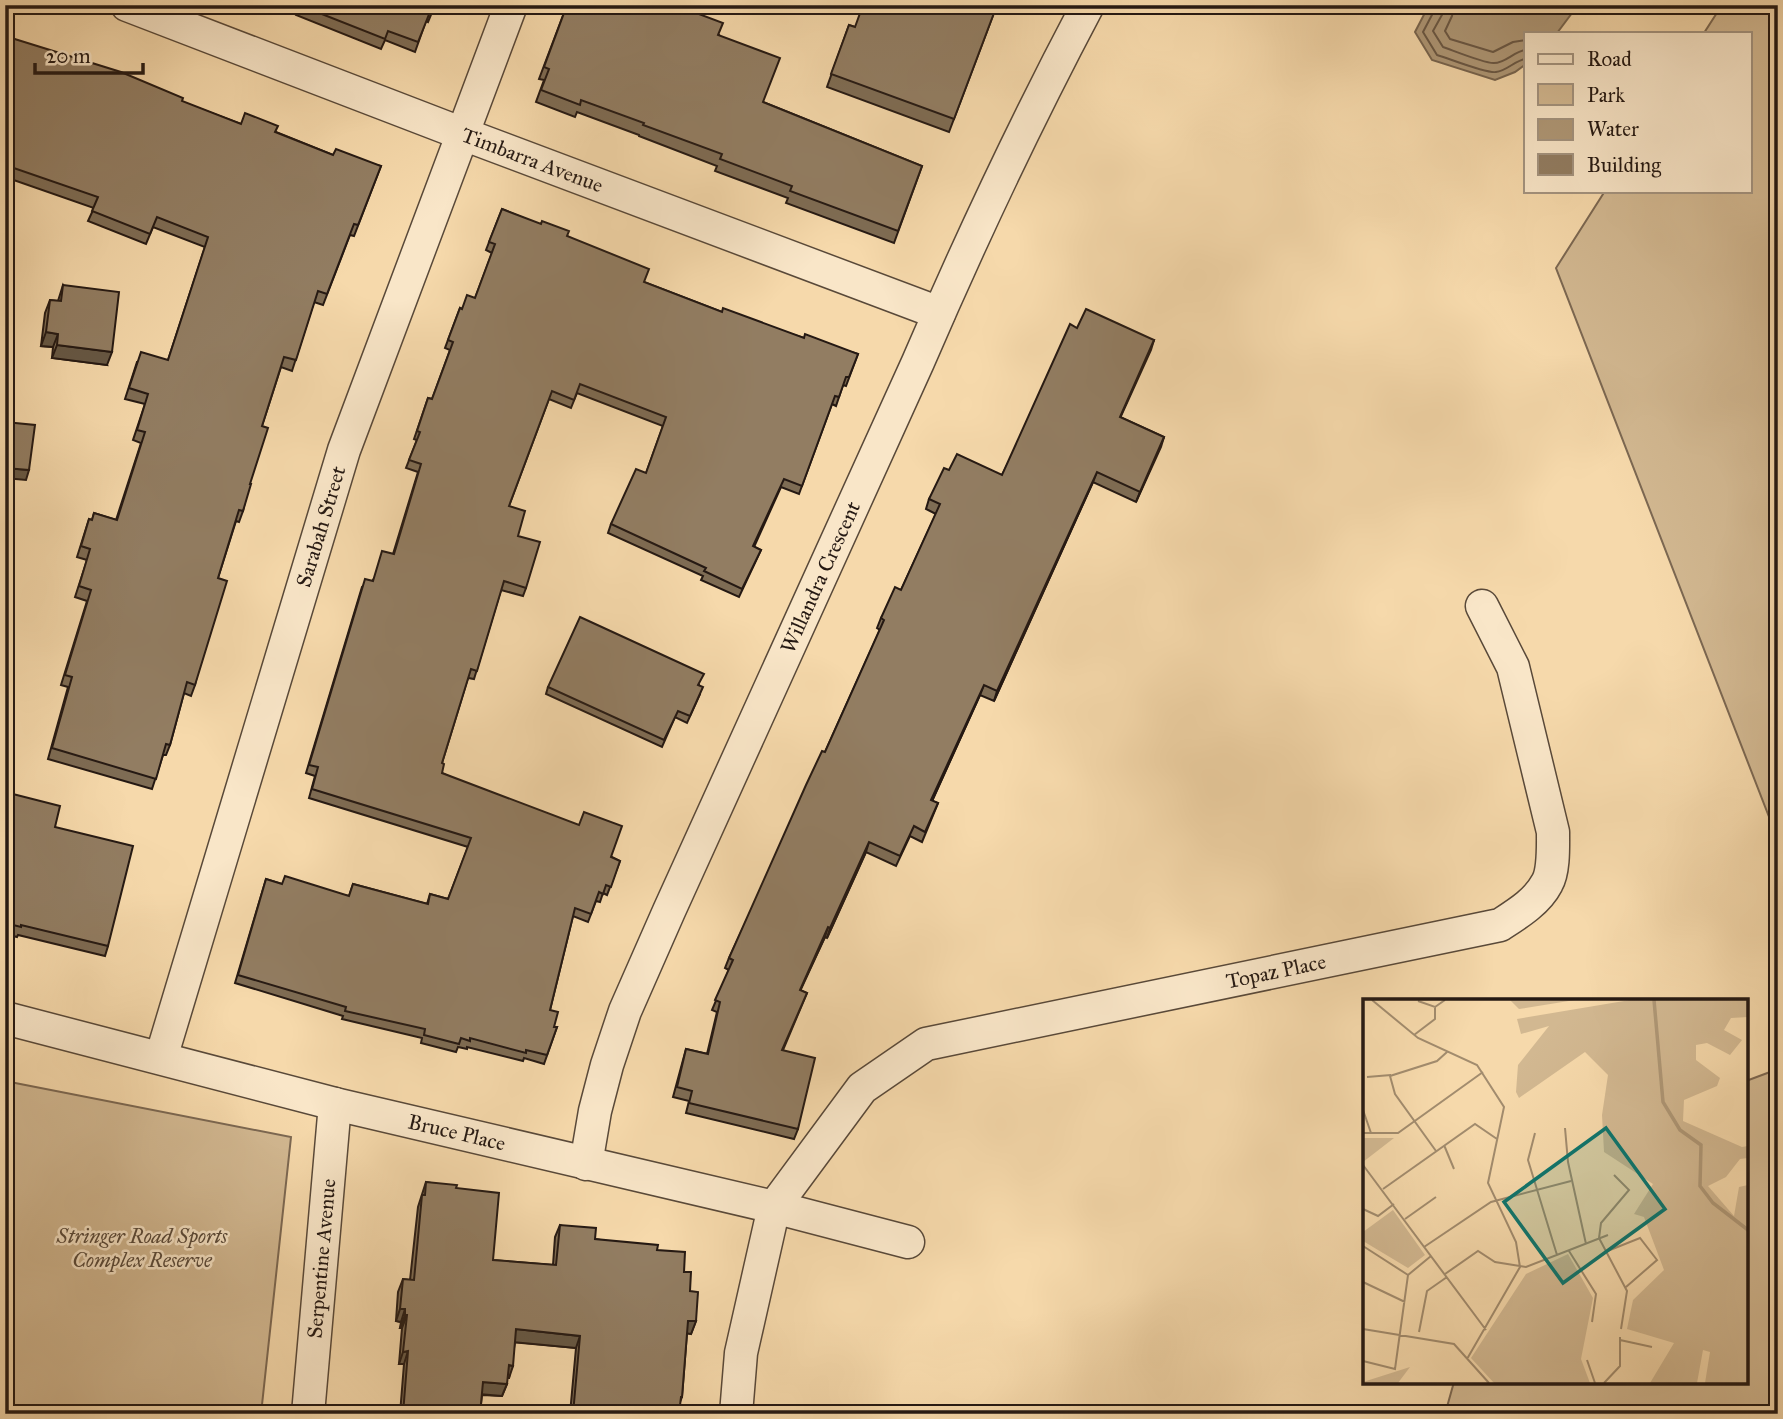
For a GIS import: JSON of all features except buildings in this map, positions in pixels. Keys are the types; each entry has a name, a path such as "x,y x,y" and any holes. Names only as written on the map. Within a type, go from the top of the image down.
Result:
{"street":[{"name":"Timbarra Avenue","path":"127,5 939,313"},
{"name":"Sarabah Street","path":"161,1058 344,450 511,5"},
{"name":"Willandra Crescent","path":"586,1164 594,1111 625,1011 939,313 1052,73 1088,5"},
{"name":"Topaz Place","path":"774,1207 862,1088 926,1044 1500,925 1528,906 1548,882 1553,854 1553,832 1513,667 1482,606"},
{"name":"Bruce Place","path":"5,1018 335,1104 774,1207 908,1242"},
{"name":"Serpentine Avenue","path":"308,1414 335,1104"},
{"path":"736,1414 741,1353 774,1207"}],"green space":[{"path":"1722,5 1778,5 1778,840 1556,268 1604,192 1752,192 1752,32 1705,32"},
{"path":"1778,1069 1778,1414 1445,1414 1453,1384 1748,1384 1748,1080"},
{"name":"Stringer Road Sports Complex Reserve","path":"5,1081 291,1137 261,1414 5,1414"}],"water":[{"path":"1429,5 1578,5 1558,32 1524,32 1524,65 1495,80 1432,60 1415,32"}]}
